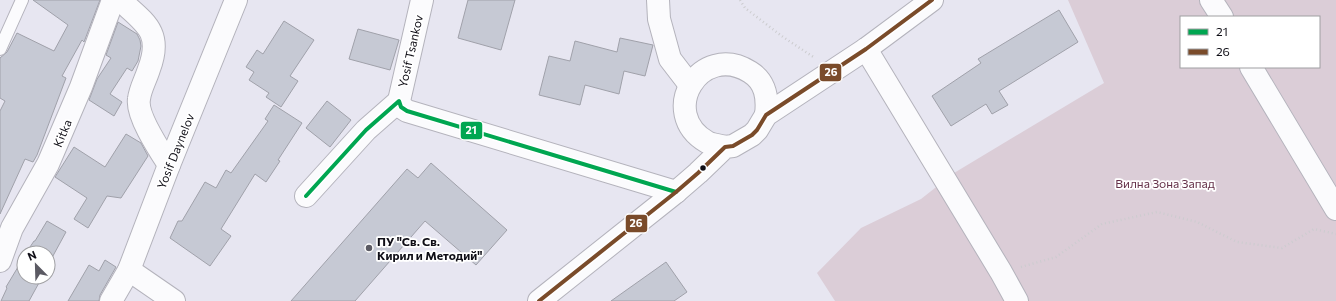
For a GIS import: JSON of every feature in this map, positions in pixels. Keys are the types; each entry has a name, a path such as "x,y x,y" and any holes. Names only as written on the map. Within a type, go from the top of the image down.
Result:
{"street":[{"name":"Kitka","path":"0,261 12,228 48,164 78,94 113,0"},
{"path":"120,0 152,32 154,46 152,61 138,99 140,113 169,166"},
{"name":"Yosif Daynelov","path":"111,301 129,270 236,0"},
{"name":"Yosif Tsankov","path":"399,101 422,0"},
{"path":"658,0 659,19 670,59 690,85"},
{"path":"766,115 767,100 763,86 754,74 742,67 727,64 713,66 700,74 690,85 685,101 686,118 695,132 708,143 725,147 733,146 752,135 757,130 766,115 866,49 932,0"},
{"path":"1212,0 1221,16"},
{"path":"866,49 1017,301"},
{"path":"1252,68 1336,209"},
{"path":"306,196 366,130 399,101 401,106 407,111 676,192"},
{"path":"545,299 676,192 725,147"},
{"path":"129,270 174,301"}],"lane":[{"path":"0,49 22,0"}],"path":[{"path":"740,0 745,8 783,36 835,70"},
{"path":"1001,272 1056,257 1102,224 1157,212 1197,222 1237,242 1282,248 1314,229 1336,234"}],"green space":[{"name":"Вилна Зона Запад","path":"1068,0 1336,0 1336,301 835,301 817,273 861,228 921,199 954,173 1104,83"}],"building":[{"path":"33,0 100,0 84,42 82,40 62,76 66,78 37,155 33,162 25,159 0,214 0,111 5,101 0,98 0,58 7,52 17,33 54,51 68,25"},
{"path":"468,0 515,0 501,50 458,38"},
{"path":"1059,10 1078,42 999,91 1008,105 992,114 986,104 951,126 932,96 981,63 978,59"},
{"path":"284,21 314,40 290,76 298,81 281,107 266,97 269,93 249,80 254,72 246,67 257,50 263,54"},
{"path":"118,22 137,34 141,46 138,61 132,71 127,68 110,94 122,102 114,116 89,100 97,79 111,58 106,55"},
{"path":"358,29 399,40 390,70 349,59"},
{"path":"620,38 653,45 645,76 624,71 619,94 585,85 580,105 539,95 549,56 570,61 575,41 617,52"},
{"path":"327,101 351,120 330,147 306,128"},
{"path":"274,105 302,123 278,160 280,161 266,182 255,174 221,229 231,236 210,266 170,238 178,221 182,221 205,182 216,188 226,170 231,173 268,121 265,119"},
{"path":"126,134 141,143 148,156 121,198 107,196 88,228 74,219 87,198 55,177 74,147 105,167"},
{"name":"ПУ \"Св. Св. Кирил и Методий\"","path":"431,163 507,230 476,265 425,221 355,301 291,301 407,169 418,178"},
{"path":"47,221 66,232 56,250 56,245 31,245"},
{"path":"105,260 116,267 100,295 99,301 68,301 89,265 99,271"},
{"path":"666,262 687,292 674,301 611,301"},
{"path":"16,270 16,285 38,285 29,301 1,301 7,288 6,287"}],"transit line":[{"name":"26","path":"539,301 676,192 725,147 733,146 752,135 757,130 766,115 866,49 932,0"},
{"name":"21","path":"306,196 366,130 399,101 401,107 407,111 676,192"}],"place":[{"name":"ПУ \"Св. Св. Кирил и Методий\"","path":"369,248"}]}
